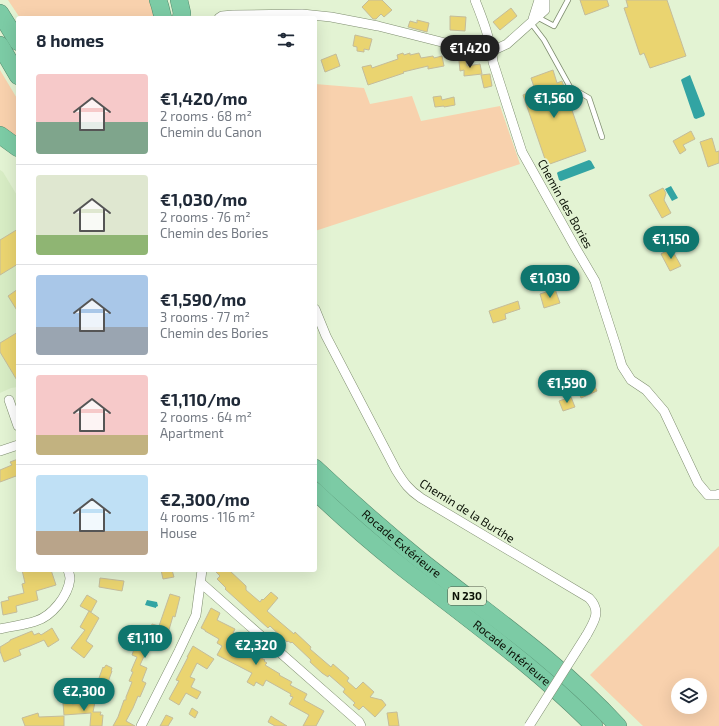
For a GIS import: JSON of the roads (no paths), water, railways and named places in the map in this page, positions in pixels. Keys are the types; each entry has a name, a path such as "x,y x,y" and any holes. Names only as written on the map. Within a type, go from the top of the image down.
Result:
{"highway":[{"path":"0,0 16,21"},
{"path":"158,0 162,16"},
{"path":"179,0 181,16"},
{"path":"0,13 16,39"},
{"path":"0,44 16,72"},
{"path":"0,61 16,84"},
{"path":"0,135 16,147"},
{"name":"Rocade Extérieure","path":"317,470 349,500 419,560 520,637 580,688 618,726"},
{"name":"Rocade Intérieure","path":"317,493 339,514 401,566 547,681 576,707 594,726"}],"street":[{"name":"Chemin des Bories","path":"475,0 484,23 492,51 493,62 522,152 575,247 596,281 622,366 631,380 646,390 664,410 698,484 708,494 719,494"},
{"path":"534,20 539,0"},
{"path":"222,16 302,14 331,17 378,26 481,52 492,51 507,44 545,10 545,0"},
{"name":"Chemin de la Burthe","path":"317,314 326,336 387,453 396,470 411,492 589,598 594,603 596,608 595,618 586,636 529,726"},
{"path":"9,400 16,420"},
{"path":"0,451 16,446"},
{"path":"0,629 38,621 51,612 59,604 66,593 70,579 68,572"},
{"path":"141,726 196,615 202,572"},
{"path":"201,583 359,722 361,726"}],"lane":[{"path":"534,20 554,26 568,0"},
{"path":"534,20 570,87 588,98 602,137"}],"water":[{"path":"690,75 705,114 704,116 696,119 694,118 681,80"},
{"path":"589,160 595,168 561,181 559,180 558,172"},
{"path":"671,186 678,198 672,201 665,189"},
{"path":"147,600 157,602 158,606 156,608 145,605"}]}
